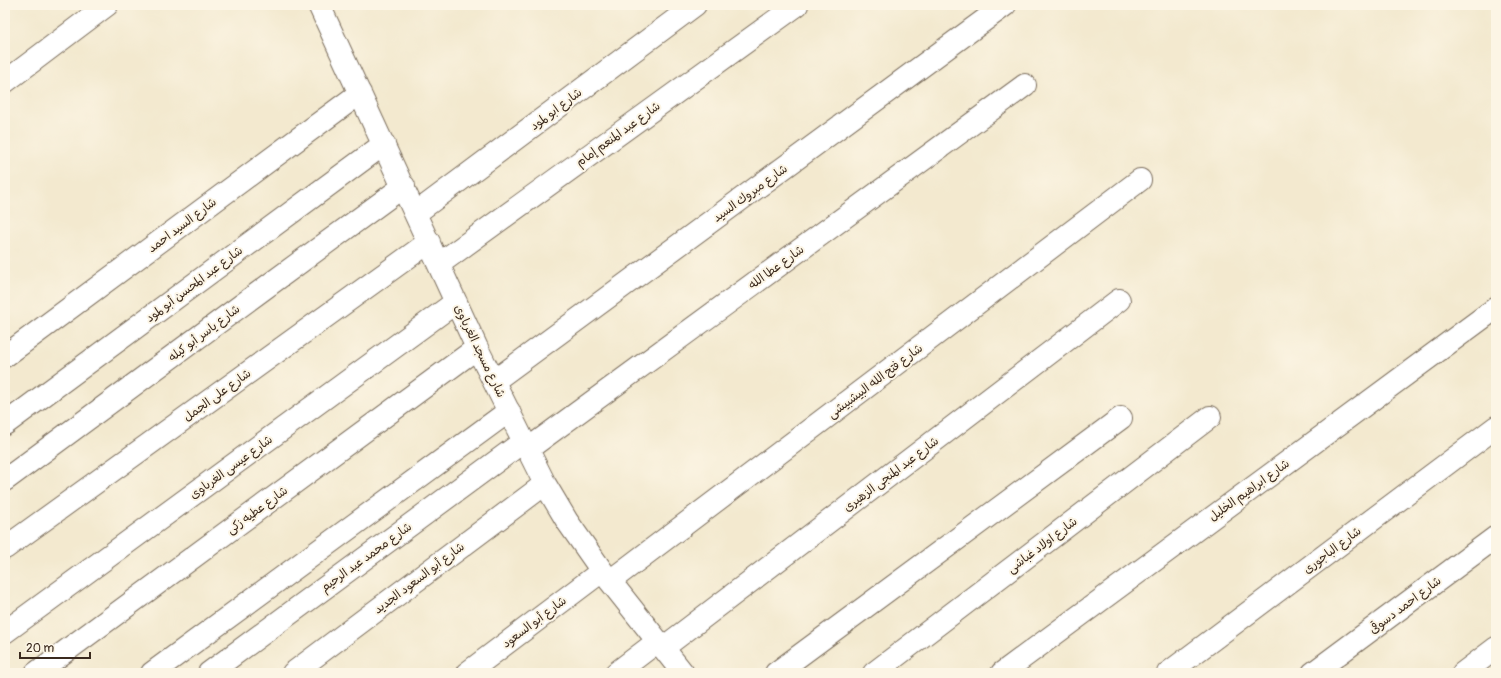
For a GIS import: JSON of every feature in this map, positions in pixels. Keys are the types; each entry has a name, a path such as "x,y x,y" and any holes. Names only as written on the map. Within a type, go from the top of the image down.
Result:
{"street":[{"path":"5,82 107,5"},
{"name":"شارع مسجد الغرباوى","path":"319,5 404,186 477,348 545,484 567,521 606,576 683,673"},
{"name":"شارع ابو لمود","path":"416,213 695,5"},
{"name":"شارع عبد المنعم إمام","path":"439,264 797,5"},
{"name":"شارع مبروك السيد","path":"494,381 1005,5"},
{"name":"شارع عطا الله","path":"526,445 1025,85"},
{"name":"شارع السيد احمد","path":"5,356 360,93"},
{"name":"شارع عبد المحسن أبو لمود","path":"5,424 384,144"},
{"name":"شارع فتح الله البيشبيشى","path":"606,576 1140,180"},
{"name":"شارع ياسر أبو كيله","path":"5,480 404,186"},
{"name":"شارع على الجمل","path":"5,548 429,242"},
{"name":"شارع عبد المنجى الزهيرى","path":"616,673 660,645 1119,300"},
{"name":"شارع عيسى الغرباوى","path":"5,632 456,302"},
{"name":"شارع ابراهيم الخليل","path":"1002,673 1496,308"},
{"name":"شارع عطيه زكى","path":"36,673 477,348"},
{"path":"152,673 509,411"},
{"name":"شارع اولاد غباشى","path":"874,673 1210,417"},
{"path":"776,673 1121,418"},
{"name":"شارع الباجورى","path":"1168,673 1496,427"},
{"name":"شارع محمد عبد الرحيم","path":"209,673 526,445"},
{"name":"شارع أبو السعود الجديد","path":"293,673 545,484"},
{"name":"شارع احمد دسوقى","path":"1314,673 1496,537"},
{"name":"شارع أبو السعود","path":"467,673 606,576"},
{"path":"1463,673 1493,657"}]}
